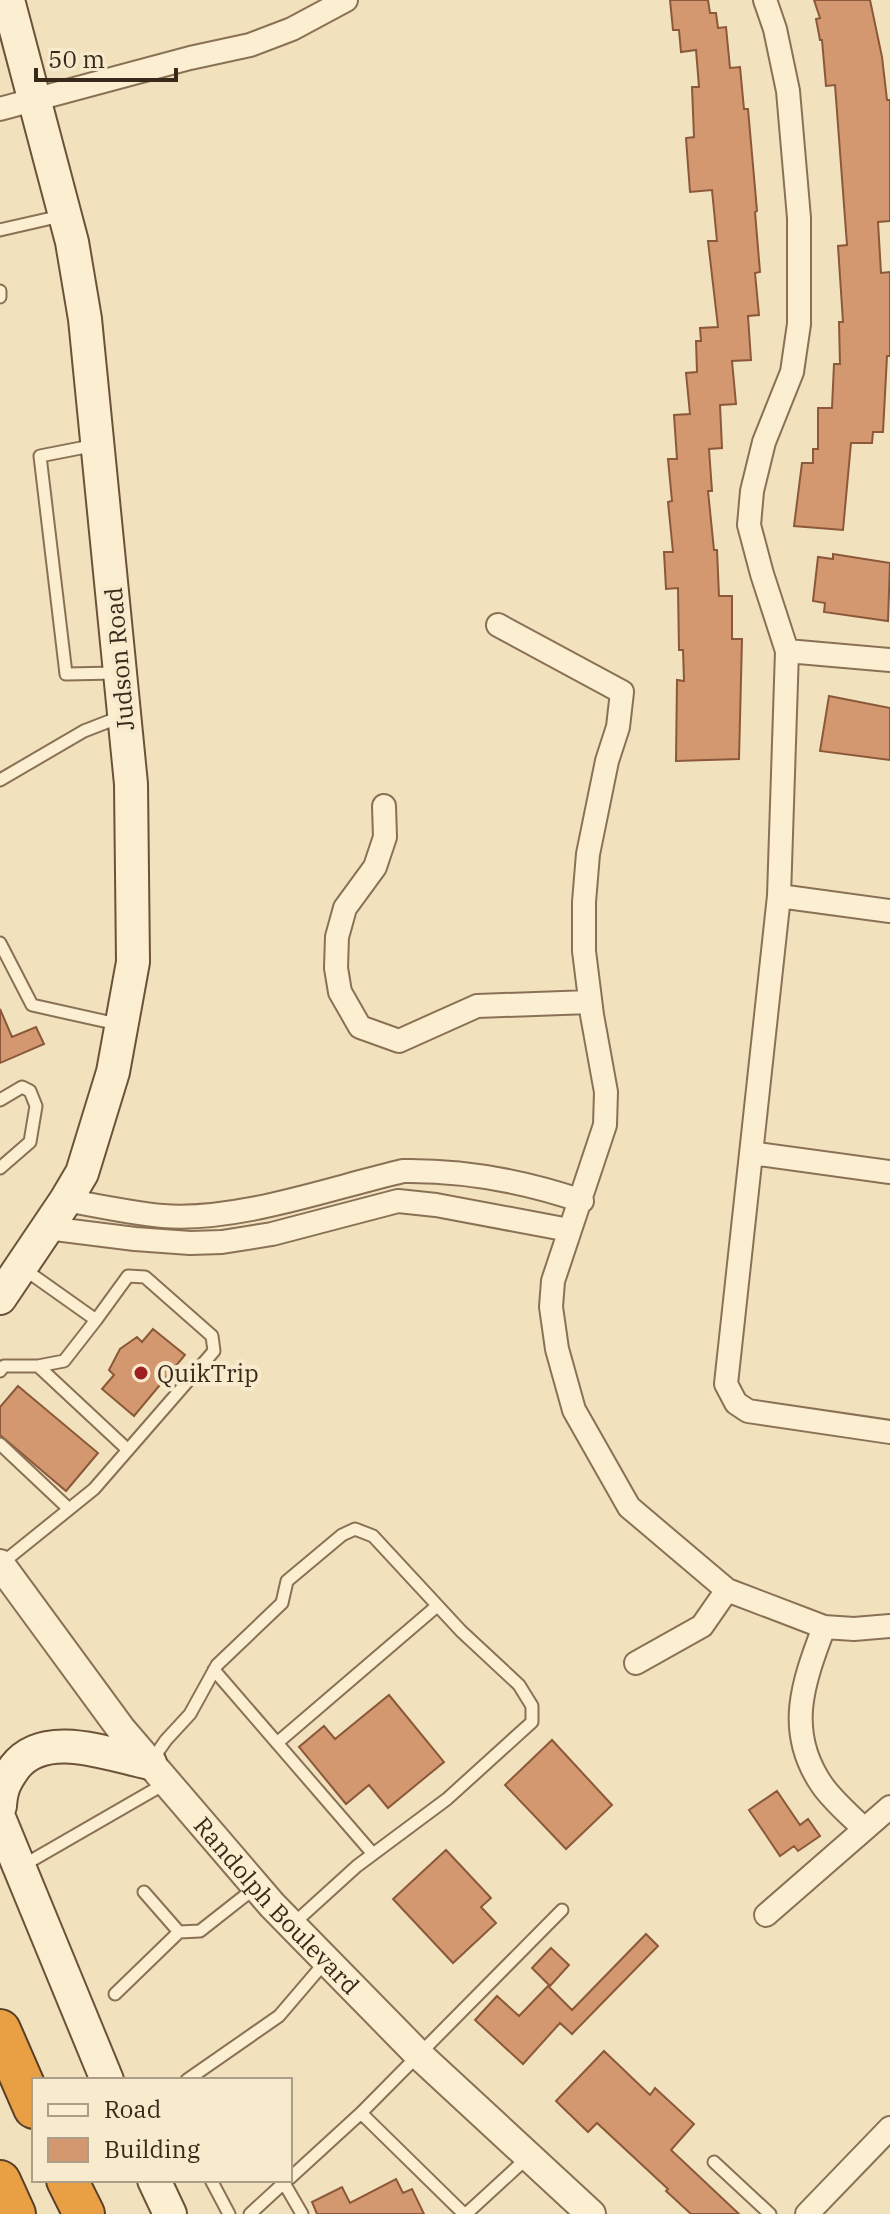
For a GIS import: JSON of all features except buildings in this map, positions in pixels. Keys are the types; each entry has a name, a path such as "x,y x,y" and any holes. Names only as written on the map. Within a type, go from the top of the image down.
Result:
{"highway":[{"path":"0,2030 32,2103"},
{"path":"0,2181 15,2214"},
{"path":"68,2182 84,2214"}],"main road":[{"name":"Judson Road","path":"0,1298 66,1200 86,1158 113,1072 133,962 131,784 85,319 65,215 8,0"},
{"path":"0,1806 1,1786 8,1776 23,1757 44,1747 75,1747 158,1773"},
{"path":"0,1820 106,2078"},
{"path":"156,2182 170,2214"}],"street":[{"path":"0,109 250,45 292,29 346,0"},
{"path":"765,0 775,29 788,91 799,218 799,324 792,372 764,442 752,491 749,525 787,651 779,896 726,1384 736,1403 748,1411 890,1432"},
{"path":"498,625 622,692 618,727 607,761 588,854 584,914 584,951 604,1079 605,1125 553,1281 551,1307 557,1349 574,1410 629,1507 727,1590 824,1627 881,1627"},
{"path":"787,651 890,660"},
{"path":"384,806 385,837 375,867 345,908 337,937 336,968 340,992 360,1027 399,1041 477,1006 590,1002"},
{"path":"779,896 890,911"},
{"path":"751,1153 890,1172"},
{"path":"66,1200 163,1216 201,1216 252,1208 403,1171 427,1170 466,1173 540,1187 582,1201"},
{"path":"47,1228 148,1240 222,1242 272,1234 398,1201 436,1205 569,1230"},
{"name":"Randolph Boulevard","path":"0,1564 121,1729 256,1887 419,2055 591,2214"},
{"path":"636,1663 702,1626 727,1590"},
{"path":"824,1627 806,1675 801,1701 800,1730 805,1756 823,1788 864,1829"},
{"path":"766,1915 890,1807"},
{"path":"807,2214 890,2129"}],"lane":[{"path":"0,230 65,215"},
{"path":"0,291 0,297"},
{"path":"99,444 40,456 66,674 120,672"},
{"path":"0,780 84,731 124,715"},
{"path":"0,943 32,1005 122,1025"},
{"path":"0,1100 22,1087 30,1091 36,1106 30,1142 0,1168"},
{"path":"22,1267 96,1320"},
{"path":"0,1371 4,1366 38,1366 64,1361 128,1276 145,1277 212,1336 214,1351 94,1489 0,1564"},
{"path":"38,1366 128,1450"},
{"path":"0,1444 69,1509"},
{"path":"18,1869 158,1773 166,1740 190,1714 214,1670 282,1603 287,1581 342,1535 355,1529 373,1536 437,1606 519,1685 532,1706 532,1722 447,1799 373,1854 292,1925"},
{"path":"277,1743 437,1606"},
{"path":"214,1670 373,1854"},
{"path":"115,1994 179,1932 200,1931 256,1887"},
{"path":"144,1892 179,1932"},
{"path":"292,2175 361,2113 562,1910"},
{"path":"190,2078 279,2016 327,1960"},
{"path":"361,2113 465,2214 530,2155"},
{"path":"714,2162 770,2214"},
{"path":"212,2182 229,2214"},
{"path":"250,2214 285,2182"},
{"path":"288,2182 302,2214"}],"place":[{"name":"QuikTrip","path":"141,1373"}]}
